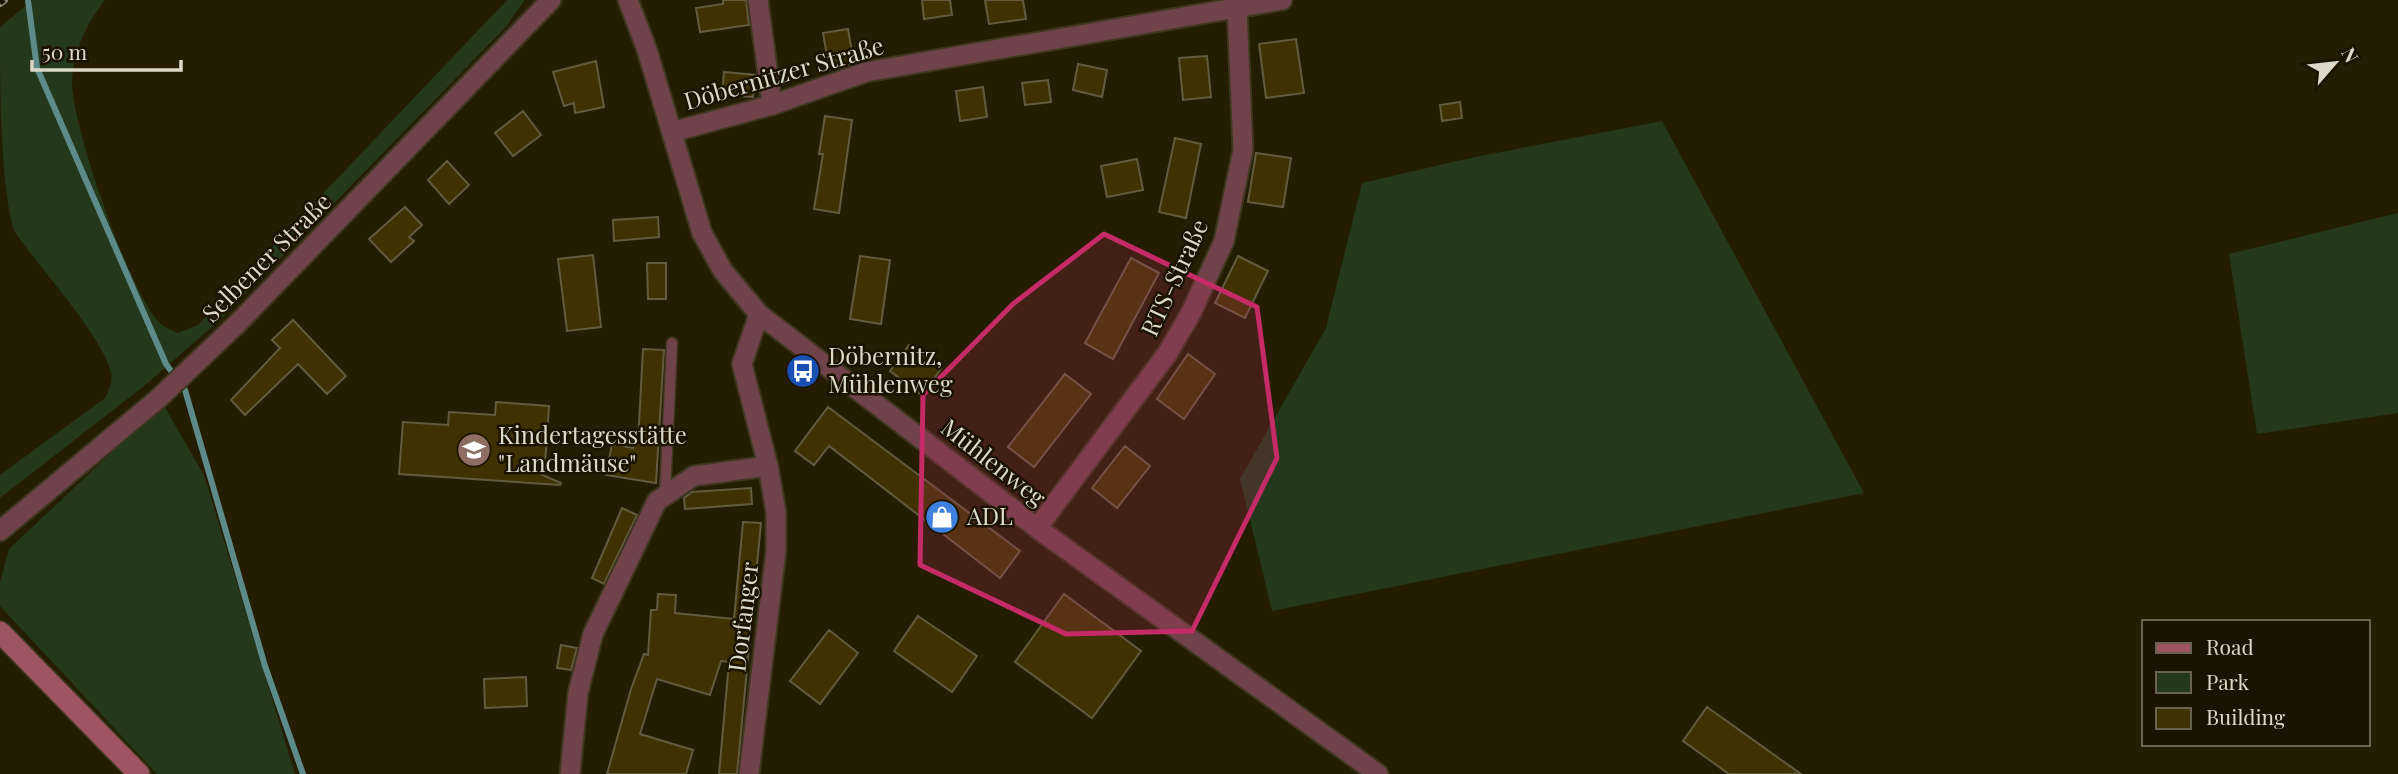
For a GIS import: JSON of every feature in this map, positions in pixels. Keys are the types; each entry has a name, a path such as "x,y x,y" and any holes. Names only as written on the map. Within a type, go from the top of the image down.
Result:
{"main road":[{"path":"0,632 139,774"}],"street":[{"name":"Selbener Straße","path":"0,531 179,379 350,209 551,0"},
{"path":"758,0 772,105"},
{"name":"Döbernitzer Straße","path":"672,132 772,105 866,72 1282,0"},
{"name":"Mühlenweg","path":"633,2 702,233 723,271 759,314 1037,528 1378,774"},
{"name":"RTS-Straße","path":"1037,528 1167,354 1191,313 1224,242 1243,150 1237,8"},
{"name":"Dorfanger","path":"749,774 776,551 776,512 768,466 742,364 759,314"},
{"path":"570,774 578,693 593,634 657,501 694,476 768,466"}],"lane":[{"path":"665,495 672,343"}],"highlighted area":[{"path":"1104,234 1257,307 1277,458 1192,631 1066,634 920,565 923,395 1013,304"}],"green space":[{"path":"33,0 105,0 86,29 78,49 72,83 75,104 92,170 133,278 159,322 178,333 198,325 507,0 525,0 505,28 220,320 144,386 0,498 0,475 105,398 111,380 106,359 97,341 15,232 10,214 2,133 0,27"},
{"path":"1662,121 1864,493 1272,611 1240,479 1326,328 1362,183 1475,157"},
{"path":"2398,213 2398,413 2257,434 2229,254"},
{"path":"163,404 204,475 295,774 157,774 0,606 0,582 9,549"}],"building":[{"path":"723,0 746,0 749,25 700,32 696,8 723,4"},
{"path":"922,0 950,0 952,15 924,19"},
{"path":"985,0 1023,0 1026,19 989,24"},
{"path":"848,29 854,63 839,67 837,61 828,62 823,33"},
{"path":"1296,39 1304,93 1266,98 1259,44"},
{"path":"1207,56 1211,97 1183,100 1179,58"},
{"path":"596,61 604,107 575,113 574,103 564,106 553,72"},
{"path":"1078,64 1107,70 1102,97 1073,90"},
{"path":"724,72 756,75 753,97 722,95"},
{"path":"1048,80 1051,102 1025,105 1022,83"},
{"path":"983,87 987,117 960,121 956,91"},
{"path":"1460,102 1462,118 1442,121 1440,105"},
{"path":"523,111 541,135 513,156 495,133"},
{"path":"825,116 852,120 839,213 814,209 823,154 819,154"},
{"path":"1175,138 1201,144 1186,218 1159,212"},
{"path":"1256,153 1291,158 1283,207 1248,202"},
{"path":"1137,159 1143,190 1107,197 1101,166"},
{"path":"447,161 469,185 449,204 428,180"},
{"path":"405,207 422,225 409,237 414,241 391,262 369,239"},
{"path":"658,217 659,237 614,241 613,220"},
{"path":"593,255 601,327 567,331 558,259"},
{"path":"860,256 890,260 881,324 850,319"},
{"path":"1238,256 1268,271 1245,318 1215,303"},
{"path":"1131,258 1159,273 1113,359 1085,343"},
{"path":"647,263 666,263 666,299 648,299"},
{"path":"293,320 346,376 327,394 298,364 245,415 231,400 280,348 272,340"},
{"path":"909,345 941,369 922,395 890,371"},
{"path":"643,349 664,350 656,483 606,475 612,444 633,448 634,442 638,442"},
{"path":"1188,354 1215,374 1184,419 1157,399"},
{"path":"1065,374 1091,394 1034,467 1008,447"},
{"name":"Kindertagesstätte \"Landmäuse\"","path":"496,402 549,406 545,464 524,461 522,466 561,483 560,485 399,474 403,422 448,425 449,412 495,415"},
{"path":"828,407 1020,551 1000,578 829,446 814,465 795,451"},
{"path":"1125,446 1150,466 1117,508 1092,488"},
{"path":"751,488 752,504 685,509 684,498 692,492"},
{"path":"622,508 637,515 604,584 592,578"},
{"path":"743,522 761,523 737,774 719,774 729,662 721,661 710,695 657,679 640,734 693,750 686,774 607,774 631,689 644,654 648,655 651,610 657,610 658,594 676,595 675,613 734,619"},
{"path":"1064,594 1141,651 1092,718 1015,662"},
{"path":"918,616 977,656 952,692 894,651"},
{"path":"829,630 858,653 820,704 790,681"},
{"path":"561,645 577,648 571,670 557,668"},
{"path":"526,677 527,706 485,708 484,679"},
{"path":"1707,707 1801,774 1729,774 1683,741"}],"waterway":[{"path":"28,0 37,68 166,364 185,390 265,666 303,774"}],"railway":[{"path":"0,3 4,0"}],"place":[{"name":"Döbernitz, Mühlenweg","path":"803,371"},
{"name":"Kindertagesstätte \"Landmäuse\"","path":"474,450"},
{"name":"ADL","path":"942,517"}]}
